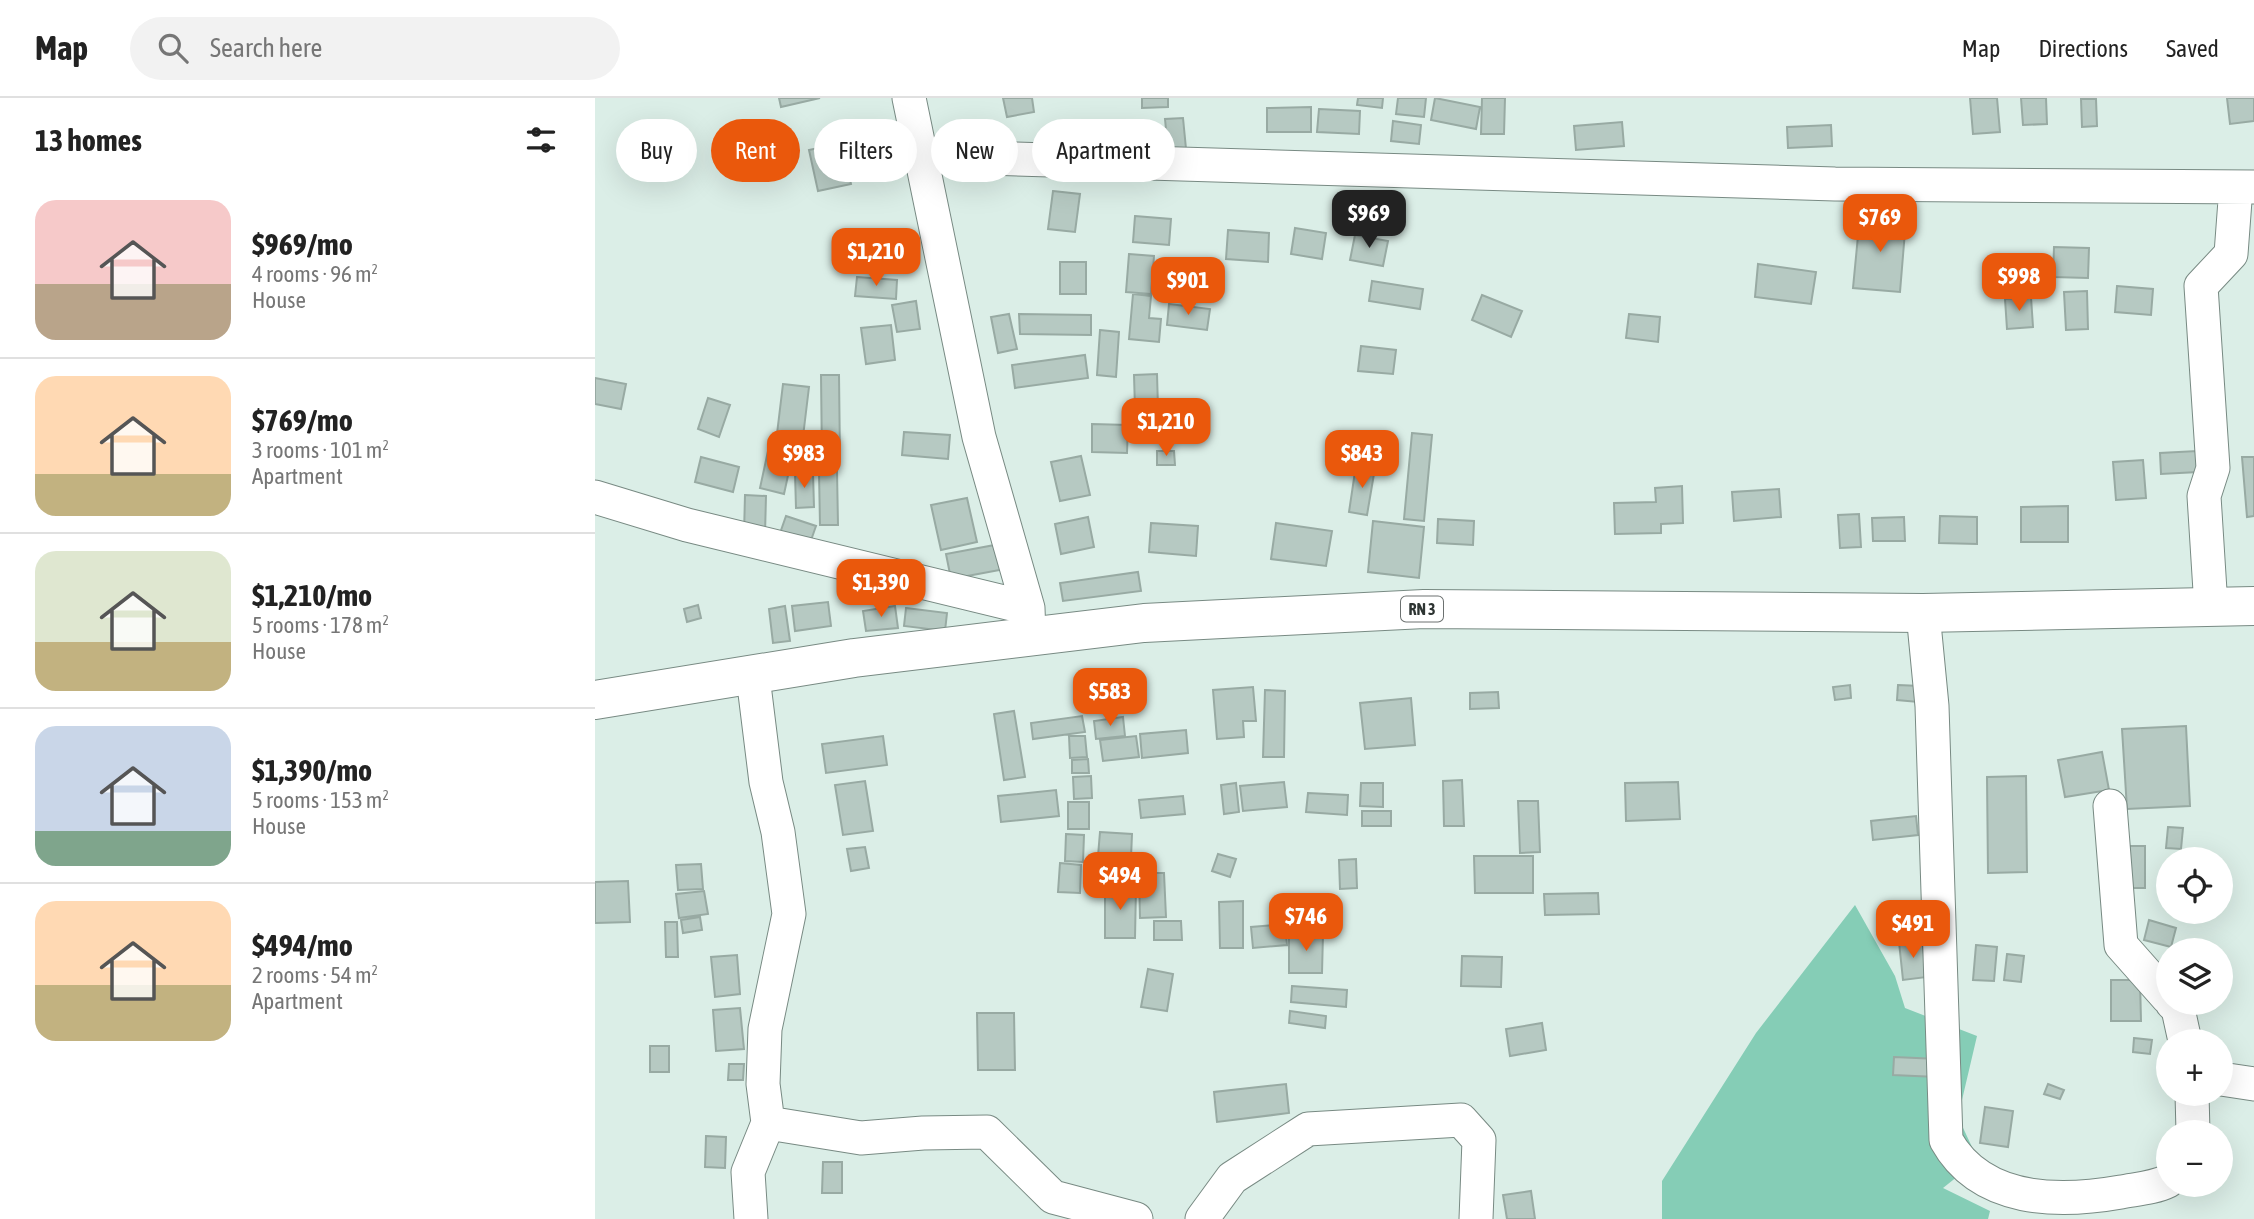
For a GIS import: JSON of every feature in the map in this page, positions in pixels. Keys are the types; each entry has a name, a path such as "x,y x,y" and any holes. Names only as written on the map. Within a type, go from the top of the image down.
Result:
{"highway":[{"name":"RN 3","path":"595,700 753,677 1029,622 1144,623 1424,609 1923,613 2254,606"}],"street":[{"path":"909,98 979,437 1029,622"},
{"path":"921,156 1835,184 2245,187 2231,254 2201,286 2213,468 2204,496 2211,607"},
{"path":"595,497 1029,622"},
{"path":"1923,613 1932,706 1947,1140 1956,1157 1981,1175 2008,1190 2043,1199 2095,1197 2156,1184"},
{"path":"751,1219 748,1172 768,1123 763,1084 765,1029 789,914 778,832 766,782 753,677"},
{"path":"2110,806 2121,946 2156,985"},
{"path":"2233,1081 2254,1084"},
{"path":"1202,1219 1232,1178 1308,1129 1461,1119 1479,1140 1476,1219"},
{"path":"768,1123 861,1138 987,1132 1053,1197 1136,1219"}],"green space":[{"path":"1855,905 1895,976 1905,1008 1977,1036 1958,1117 1978,1160 1943,1188 1990,1211 1988,1219 1662,1219 1662,1181 1756,1033"}],"building":[{"path":"779,98 820,98 781,107"},
{"path":"1003,98 1032,98 1034,112 1007,117"},
{"path":"1142,98 1168,98 1168,107 1142,108"},
{"path":"1358,98 1383,98 1382,108 1357,105"},
{"path":"1398,98 1426,98 1424,117 1396,114"},
{"path":"1435,98 1480,107 1476,129 1431,120"},
{"path":"1482,98 1505,98 1504,134 1481,134"},
{"path":"1970,98 1997,98 2000,132 1973,134"},
{"path":"2021,98 2046,98 2047,124 2023,125"},
{"path":"2227,98 2254,98 2254,121 2230,124"},
{"path":"2081,99 2096,99 2097,126 2082,127"},
{"path":"1311,107 1311,132 1267,132 1267,108"},
{"path":"1319,109 1360,111 1359,134 1317,132"},
{"path":"1183,118 1187,159 1175,160 1175,119 1165,119"},
{"path":"1393,121 1421,125 1419,144 1391,141"},
{"path":"1622,122 1624,146 1576,150 1574,126"},
{"path":"1831,125 1832,146 1788,148 1787,127"},
{"path":"814,149 814,173 809,150"},
{"path":"816,182 851,182 851,184 818,191"},
{"path":"1053,191 1080,194 1075,232 1048,229"},
{"path":"1860,215 1906,219 1900,292 1853,288"},
{"path":"1135,216 1171,219 1169,245 1133,242"},
{"path":"1295,228 1326,233 1322,259 1291,254"},
{"path":"1228,230 1269,233 1268,262 1226,259"},
{"path":"1355,235 1388,241 1383,266 1350,260"},
{"path":"2054,247 2089,248 2088,278 2053,277"},
{"path":"1129,254 1154,256 1151,294 1126,292"},
{"path":"1060,262 1086,262 1086,294 1060,294"},
{"path":"1758,264 1816,272 1811,304 1755,297"},
{"path":"1177,272 1199,275 1195,303 1173,299"},
{"path":"857,277 897,280 896,299 855,296"},
{"path":"1372,281 1423,289 1420,309 1369,301"},
{"path":"2117,286 2153,289 2151,315 2115,312"},
{"path":"2087,291 2088,329 2066,330 2064,292"},
{"path":"1133,294 1151,296 1149,318 1161,319 1159,342 1129,339"},
{"path":"1482,295 1522,311 1511,337 1472,320"},
{"path":"2031,297 2033,327 2007,329 2005,299"},
{"path":"916,301 920,329 897,332 892,305"},
{"path":"1169,304 1210,309 1207,330 1167,325"},
{"path":"1009,314 1017,349 998,353 991,317"},
{"path":"1019,314 1091,315 1091,335 1020,334"},
{"path":"1629,314 1660,317 1658,342 1626,338"},
{"path":"891,325 895,360 866,364 861,328"},
{"path":"1100,330 1119,332 1116,377 1097,375"},
{"path":"1361,346 1396,350 1393,374 1358,371"},
{"path":"1085,355 1088,378 1015,388 1012,365"},
{"path":"1157,374 1159,442 1136,442 1134,375"},
{"path":"821,375 839,375 840,459 822,459"},
{"path":"595,378 626,384 621,409 595,404"},
{"path":"783,384 809,387 802,445 776,442"},
{"path":"708,398 730,405 719,437 698,429"},
{"path":"1092,424 1128,425 1127,453 1092,452"},
{"path":"904,432 950,435 948,459 902,455"},
{"path":"1412,433 1432,435 1424,521 1404,519"},
{"path":"768,451 792,457 784,494 760,488"},
{"path":"1157,451 1174,451 1175,465 1157,465"},
{"path":"2197,451 2198,472 2161,474 2160,453"},
{"path":"1081,456 1090,495 1060,501 1051,462"},
{"path":"701,457 739,467 733,492 695,482"},
{"path":"2242,457 2254,457 2254,516 2247,517"},
{"path":"2143,460 2146,498 2116,500 2113,462"},
{"path":"1356,465 1375,468 1367,515 1349,512"},
{"path":"837,471 838,525 820,525 819,472"},
{"path":"795,473 813,473 814,507 796,508"},
{"path":"1682,486 1683,523 1661,524 1661,533 1615,534 1614,503 1656,502 1655,488"},
{"path":"1779,489 1781,517 1734,521 1732,492"},
{"path":"745,495 766,496 765,534 744,534"},
{"path":"967,498 977,542 941,550 931,505"},
{"path":"2068,506 2068,542 2021,542 2021,507"},
{"path":"1859,514 1861,547 1840,548 1838,515"},
{"path":"786,516 816,526 809,546 779,536"},
{"path":"1940,516 1977,517 1977,544 1939,543"},
{"path":"1088,517 1094,547 1061,554 1055,524"},
{"path":"1904,517 1905,541 1873,541 1872,518"},
{"path":"1438,519 1474,521 1473,545 1437,543"},
{"path":"1373,521 1424,527 1419,578 1368,572"},
{"path":"1151,523 1198,526 1196,556 1149,552"},
{"path":"1276,523 1332,531 1326,566 1271,559"},
{"path":"1000,544 1005,569 951,579 946,554"},
{"path":"1138,572 1141,591 1063,601 1060,583"},
{"path":"828,602 831,626 795,631 792,606"},
{"path":"698,605 701,618 687,622 684,609"},
{"path":"785,606 790,641 773,643 769,609"},
{"path":"895,606 898,628 866,631 863,611"},
{"path":"906,608 947,613 945,631 904,626"},
{"path":"1850,685 1851,698 1835,700 1833,687"},
{"path":"1898,685 1920,686 1918,702 1897,700"},
{"path":"1253,687 1256,721 1243,721 1244,737 1217,739 1213,690"},
{"path":"1265,690 1285,691 1284,757 1263,757"},
{"path":"1498,692 1499,708 1470,709 1470,693"},
{"path":"1411,698 1415,745 1365,749 1360,703"},
{"path":"1014,711 1025,777 1004,780 994,714"},
{"path":"1082,716 1085,732 1033,739 1031,723"},
{"path":"1123,717 1125,736 1096,739 1094,721"},
{"path":"2186,726 2190,806 2127,809 2122,729"},
{"path":"1186,730 1188,753 1142,758 1140,734"},
{"path":"883,736 887,765 826,773 822,744"},
{"path":"1069,736 1085,736 1087,757 1070,758"},
{"path":"1136,736 1139,757 1103,761 1100,740"},
{"path":"2102,752 2109,790 2065,797 2058,760"},
{"path":"1088,759 1089,773 1072,773 1072,760"},
{"path":"1091,776 1092,798 1074,799 1073,777"},
{"path":"2026,776 2027,872 1988,873 1987,777"},
{"path":"1462,780 1464,826 1444,826 1443,781"},
{"path":"865,781 873,831 843,835 835,785"},
{"path":"1284,782 1287,807 1243,811 1240,786"},
{"path":"1678,782 1680,819 1626,821 1625,783"},
{"path":"1236,783 1239,812 1224,814 1221,785"},
{"path":"1361,783 1383,783 1383,807 1360,806"},
{"path":"1056,790 1059,816 1001,822 998,796"},
{"path":"1308,793 1348,795 1347,815 1306,812"},
{"path":"1183,796 1185,814 1141,818 1139,800"},
{"path":"1518,801 1538,801 1540,852 1520,853"},
{"path":"1068,802 1089,802 1089,829 1068,829"},
{"path":"1362,811 1391,811 1391,826 1362,826"},
{"path":"1916,816 1918,835 1873,840 1871,821"},
{"path":"2168,827 2183,828 2181,847 2166,847"},
{"path":"1100,832 1132,834 1131,858 1098,856"},
{"path":"1066,834 1084,835 1083,862 1065,861"},
{"path":"2123,846 2145,846 2145,888 2123,888"},
{"path":"865,847 869,868 851,871 847,849"},
{"path":"1218,854 1236,859 1230,877 1212,871"},
{"path":"1474,856 1533,856 1533,893 1475,893"},
{"path":"1356,859 1357,888 1340,889 1339,860"},
{"path":"1060,863 1081,865 1080,893 1058,892"},
{"path":"701,864 703,889 678,890 676,865"},
{"path":"1097,865 1133,866 1133,884 1097,884"},
{"path":"1139,873 1164,873 1166,917 1140,918"},
{"path":"628,881 630,922 595,923 595,882"},
{"path":"1105,887 1136,887 1135,938 1105,938"},
{"path":"704,891 708,914 679,918 676,894"},
{"path":"1598,893 1599,914 1545,915 1544,894"},
{"path":"1243,901 1243,948 1220,948 1219,902"},
{"path":"700,917 702,930 683,933 681,920"},
{"path":"2149,920 2176,928 2173,938 2156,938 2156,943 2144,940"},
{"path":"1154,921 1181,921 1182,940 1154,940"},
{"path":"665,922 677,922 678,957 666,957"},
{"path":"1285,924 1287,945 1253,948 1251,927"},
{"path":"1289,933 1323,934 1322,973 1289,973"},
{"path":"1922,939 1927,977 1903,980 1899,942"},
{"path":"1976,945 1997,947 1994,981 1973,980"},
{"path":"2007,954 2024,956 2021,982 2004,980"},
{"path":"737,955 740,994 715,997 711,957"},
{"path":"1462,956 1502,957 1501,987 1461,986"},
{"path":"1148,969 1173,974 1167,1011 1141,1007"},
{"path":"2111,980 2140,980 2141,1021 2111,1021"},
{"path":"1292,986 1347,990 1346,1007 1291,1002"},
{"path":"740,1008 744,1049 716,1051 713,1010"},
{"path":"1290,1011 1326,1016 1325,1028 1289,1023"},
{"path":"977,1013 1014,1013 1015,1070 978,1070"},
{"path":"1542,1023 1546,1050 1510,1056 1506,1029"},
{"path":"2134,1038 2152,1040 2150,1054 2133,1052"},
{"path":"650,1046 669,1046 669,1072 650,1072"},
{"path":"1894,1057 1938,1059 1937,1077 1893,1075"},
{"path":"729,1064 744,1064 743,1080 728,1080"},
{"path":"1286,1084 1289,1113 1217,1122 1214,1092"},
{"path":"2048,1084 2064,1090 2060,1099 2044,1094"},
{"path":"1985,1107 2013,1111 2008,1147 1980,1143"},
{"path":"706,1136 726,1137 725,1168 705,1167"},
{"path":"823,1162 842,1162 842,1193 822,1193"},
{"path":"1531,1191 1535,1219 1507,1219 1503,1195"}]}
